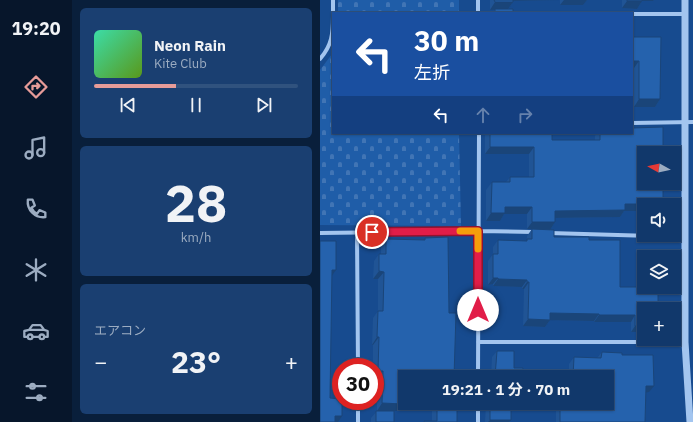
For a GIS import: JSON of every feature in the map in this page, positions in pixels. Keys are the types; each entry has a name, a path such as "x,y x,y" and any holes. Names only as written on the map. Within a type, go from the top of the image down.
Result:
{"street":[{"path":"333,0 333,12"},
{"path":"478,0 478,12"},
{"path":"685,0 689,122 685,342 690,422"},
{"path":"633,14 685,14"},
{"path":"320,59 328,50 332,34"},
{"path":"633,123 689,122"},
{"path":"478,370 479,134"},
{"path":"320,233 478,231 686,237"},
{"path":"357,233 358,358"},
{"path":"478,342 685,342"},
{"path":"358,410 358,422"},
{"path":"478,410 478,422"}],"green space":[{"path":"338,0 459,0 459,12 338,12"},
{"path":"332,54 332,134 459,134 461,226 320,225 320,70"}],"building":[{"path":"494,0 513,0 513,2 495,2"},
{"path":"642,0 642,1 627,1"},
{"path":"495,9 513,9 513,12 495,12"},
{"path":"633,37 661,37 660,99 639,99 639,61 633,61"},
{"path":"663,127 663,146 637,146 637,190 663,190 663,198 637,198 637,204 625,204 625,210 555,211 555,222 532,222 532,207 505,207 505,213 491,213 492,182 510,182 510,177 534,177 534,147 490,147 490,134 552,134 552,140 600,140 600,134 633,134 633,128"},
{"path":"532,229 554,230 554,237 589,237 589,240 620,240 620,287 637,287 637,294 658,294 658,302 637,302 637,326 635,326 635,315 550,313 550,320 528,319 529,282 527,282 527,280 493,278 493,254 498,254 498,240 527,241 527,239 532,239"},
{"path":"448,237 449,313 456,313 454,370 398,370 398,404 384,403 384,358 378,358 379,337 377,337 378,311 383,311 384,272 379,271 379,254 386,254 386,239 425,240 425,238"},
{"path":"320,241 336,241 336,270 332,270 330,398 332,398 332,410 342,410 342,416 335,416 335,422 320,422"},
{"path":"497,351 514,351 514,368 523,368 523,370 496,370"},
{"path":"602,352 622,353 622,355 653,355 654,386 646,386 645,422 560,422 560,410 614,410 614,370 573,370 574,357 601,358"},
{"path":"437,410 457,410 457,422 424,422 437,421"},
{"path":"490,410 511,410 511,420 490,420"},
{"path":"376,411 394,411 394,422 376,422"}],"slow traffic":[{"path":"460,231 478,231 478,249"}],"route":[{"path":"372,232 478,231 478,310"}]}
